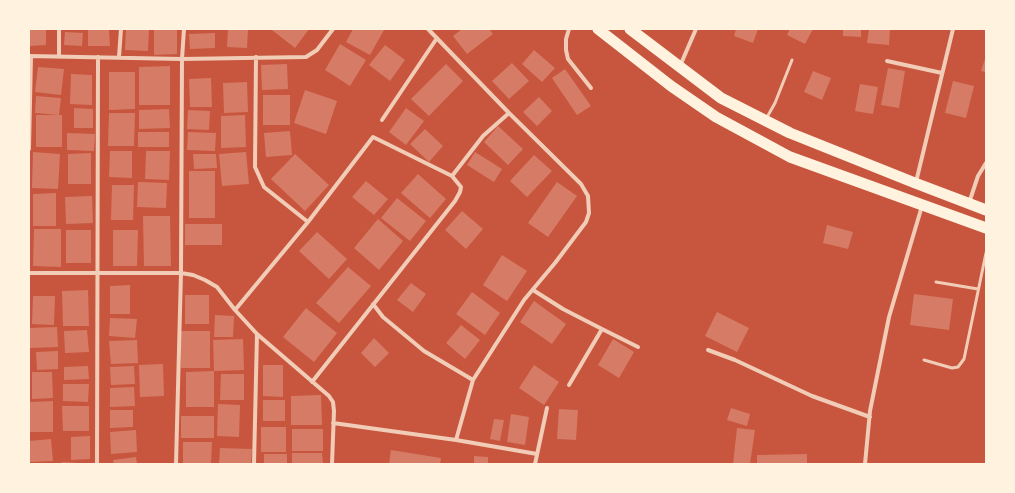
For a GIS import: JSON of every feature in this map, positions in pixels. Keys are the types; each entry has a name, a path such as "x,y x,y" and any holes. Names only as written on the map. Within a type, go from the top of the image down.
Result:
{"highway":[{"path":"598,29 671,86 716,117 790,157 986,228"},
{"path":"630,29 721,98 790,133 986,210"}],"street":[{"path":"59,29 59,57"},
{"path":"119,57 121,29"},
{"path":"176,464 181,273 182,59 184,29"},
{"path":"29,149 30,56 182,59 306,57 317,50 333,29"},
{"path":"428,29 509,113 581,184 588,196 589,212 586,222 555,263 524,300 473,380 456,440"},
{"path":"569,29 566,40 568,59 590,88"},
{"path":"680,66 696,29"},
{"path":"916,183 953,29"},
{"path":"382,120 437,38"},
{"path":"97,464 98,57"},
{"path":"256,57 255,167 264,187 308,222"},
{"path":"887,61 942,73"},
{"path":"452,176 483,136 509,113"},
{"path":"235,310 308,222 373,137 452,176 461,187 455,201 312,382"},
{"path":"969,204 978,176 986,163"},
{"path":"864,464 870,417 889,317 923,205"},
{"path":"29,273 181,273 193,275 217,287 257,334 329,396 333,402 332,464"},
{"path":"533,290 563,309 638,347"},
{"path":"373,304 383,317 424,351 473,380"},
{"path":"569,385 602,329"},
{"path":"254,464 257,334"},
{"path":"708,350 735,360 812,396 870,417"},
{"path":"535,464 547,408"},
{"path":"333,423 456,440 537,454"}],"lane":[{"path":"766,120 775,103 792,60"},
{"path":"924,360 952,368 958,367 964,359 986,253"},
{"path":"936,282 978,289"}],"building":[{"path":"29,29 46,29 46,45 29,46"},
{"path":"126,29 149,29 148,51 125,50"},
{"path":"177,29 177,54 154,55 154,30"},
{"path":"228,29 248,29 247,48 227,47"},
{"path":"309,29 295,48 272,30"},
{"path":"353,29 384,30 370,55 346,42"},
{"path":"462,29 489,29 493,34 467,54 453,36"},
{"path":"736,29 758,29 753,43 734,36"},
{"path":"790,29 813,29 805,44 787,35"},
{"path":"843,29 861,29 861,37 843,36"},
{"path":"869,29 890,29 889,45 867,43"},
{"path":"88,30 109,30 110,46 88,46"},
{"path":"65,32 83,33 82,46 64,45"},
{"path":"215,33 215,48 190,49 189,34"},
{"path":"340,44 366,60 350,86 325,70"},
{"path":"385,45 405,60 390,81 369,65"},
{"path":"534,50 555,68 542,82 522,64"},
{"path":"986,56 986,72 981,71"},
{"path":"512,63 529,81 509,99 492,81"},
{"path":"287,64 288,89 262,90 261,65"},
{"path":"446,64 463,81 429,116 411,99"},
{"path":"170,66 170,105 139,105 139,67"},
{"path":"38,67 64,69 61,95 35,92"},
{"path":"888,68 905,71 899,108 881,105"},
{"path":"565,69 591,106 577,115 552,78"},
{"path":"813,71 831,78 822,100 804,92"},
{"path":"109,72 135,72 135,109 109,110"},
{"path":"71,74 92,75 92,105 70,104"},
{"path":"211,78 212,107 190,107 189,79"},
{"path":"953,81 974,86 966,118 945,113"},
{"path":"247,82 248,112 224,113 223,83"},
{"path":"860,84 878,87 873,114 855,111"},
{"path":"305,90 337,101 326,134 294,123"},
{"path":"263,95 290,95 290,125 263,125"},
{"path":"36,96 61,98 59,115 35,113"},
{"path":"539,97 552,111 537,126 523,112"},
{"path":"74,108 93,109 93,128 74,128"},
{"path":"406,108 424,121 406,145 389,132"},
{"path":"169,109 170,128 139,129 139,110"},
{"path":"188,110 210,111 209,130 187,129"},
{"path":"109,113 135,113 134,146 108,146"},
{"path":"36,115 62,115 62,147 36,147"},
{"path":"245,115 246,147 221,148 221,116"},
{"path":"498,126 523,149 508,165 484,142"},
{"path":"425,129 443,146 429,162 410,144"},
{"path":"290,131 292,155 266,157 264,133"},
{"path":"138,132 169,132 169,147 138,147"},
{"path":"188,132 216,133 215,151 187,150"},
{"path":"67,133 95,134 94,151 67,150"},
{"path":"110,151 132,151 132,178 109,177"},
{"path":"146,151 170,151 169,180 145,179"},
{"path":"33,152 60,154 58,189 32,188"},
{"path":"246,152 249,184 222,186 219,154"},
{"path":"475,152 502,169 494,182 467,165"},
{"path":"91,153 91,184 68,184 68,154"},
{"path":"193,154 216,154 217,168 194,169"},
{"path":"295,154 329,185 305,211 271,179"},
{"path":"534,155 552,171 527,197 510,181"},
{"path":"189,171 215,171 215,218 189,218"},
{"path":"418,174 446,199 430,218 401,193"},
{"path":"366,181 388,199 374,215 352,197"},
{"path":"138,182 167,183 166,208 137,207"},
{"path":"557,182 577,196 548,237 528,223"},
{"path":"112,185 134,185 133,220 111,220"},
{"path":"56,193 56,226 33,226 33,194"},
{"path":"92,196 93,223 66,224 65,197"},
{"path":"397,198 426,221 410,241 381,218"},
{"path":"462,211 483,229 466,249 445,230"},
{"path":"143,216 170,216 171,266 144,266"},
{"path":"378,219 403,241 379,270 354,248"},
{"path":"185,224 222,224 222,245 185,245"},
{"path":"827,225 853,232 848,249 823,243"},
{"path":"34,229 61,229 61,267 33,266"},
{"path":"66,230 91,230 91,263 66,263"},
{"path":"113,230 138,230 137,266 113,266"},
{"path":"317,232 347,259 329,279 299,251"},
{"path":"502,255 527,271 507,301 483,285"},
{"path":"348,267 371,286 339,323 316,303"},
{"path":"411,283 426,294 413,312 397,300"},
{"path":"130,285 130,314 110,314 110,286"},
{"path":"88,290 89,326 63,326 62,291"},
{"path":"472,292 500,313 485,335 456,314"},
{"path":"914,294 953,299 949,330 910,325"},
{"path":"185,295 209,295 209,324 185,324"},
{"path":"33,296 55,296 54,325 32,324"},
{"path":"534,301 566,324 552,344 520,322"},
{"path":"306,308 337,333 314,362 283,337"},
{"path":"717,312 749,328 737,352 705,336"},
{"path":"215,315 234,316 233,337 214,337"},
{"path":"110,318 137,319 135,338 109,336"},
{"path":"461,325 480,340 465,359 446,343"},
{"path":"57,327 58,347 30,348 29,328"},
{"path":"87,330 89,352 65,353 64,331"},
{"path":"181,331 210,331 210,368 181,368"},
{"path":"374,338 389,353 375,367 361,353"},
{"path":"243,339 244,370 214,371 213,340"},
{"path":"613,339 634,352 619,378 598,365"},
{"path":"137,340 138,363 111,364 109,341"},
{"path":"58,351 58,369 37,370 36,352"},
{"path":"163,364 164,396 140,397 139,365"},
{"path":"263,365 283,365 283,397 263,396"},
{"path":"534,365 559,382 544,405 519,388"},
{"path":"88,366 89,379 64,380 64,367"},
{"path":"134,366 135,384 111,385 110,367"},
{"path":"214,371 214,407 186,407 186,372"},
{"path":"32,372 52,372 53,398 32,399"},
{"path":"221,374 244,374 244,400 220,400"},
{"path":"63,384 89,384 88,402 63,401"},
{"path":"134,387 135,406 110,407 110,388"},
{"path":"321,395 322,425 291,425 291,396"},
{"path":"263,400 285,400 285,421 263,421"},
{"path":"53,401 53,432 30,432 30,402"},
{"path":"218,404 240,405 239,437 217,436"},
{"path":"62,406 89,406 89,431 63,431"},
{"path":"731,408 750,414 747,426 727,420"},
{"path":"559,409 578,410 576,440 557,439"},
{"path":"110,410 133,410 133,427 110,428"},
{"path":"511,414 529,417 525,445 507,442"},
{"path":"181,416 214,416 214,438 181,438"},
{"path":"494,419 504,420 500,441 490,439"},
{"path":"261,427 286,427 286,452 261,452"},
{"path":"737,428 755,430 750,464 733,464"},
{"path":"292,429 323,429 323,451 292,451"},
{"path":"136,430 137,452 111,454 110,432"},
{"path":"90,436 90,459 71,460 71,437"},
{"path":"51,439 53,461 30,462 29,441"},
{"path":"183,442 212,442 211,464 183,464"},
{"path":"220,448 252,449 251,464 219,464"},
{"path":"391,450 441,458 440,464 389,464"},
{"path":"292,453 322,453 323,464 292,464"},
{"path":"264,454 287,454 287,464 264,464"},
{"path":"807,454 807,464 757,464 757,455"},
{"path":"474,456 488,457 488,464 474,464"},
{"path":"136,457 137,464 114,464 113,460"},
{"path":"62,462 79,463 79,464 62,464"}]}
